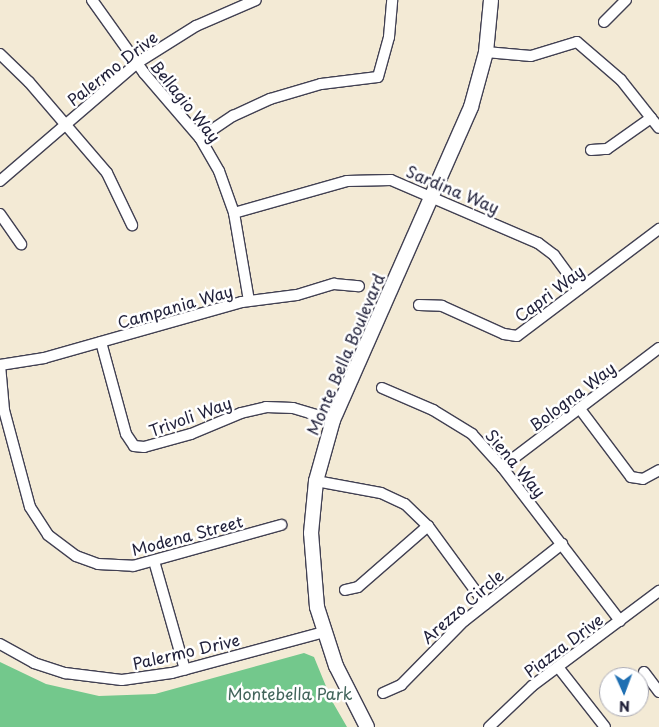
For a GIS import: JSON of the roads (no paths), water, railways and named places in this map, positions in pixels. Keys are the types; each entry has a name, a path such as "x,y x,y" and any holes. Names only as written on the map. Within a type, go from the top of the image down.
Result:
{"street":[{"name":"Bellagio Way","path":"92,0 137,63 200,138 219,171 234,213 249,301"},
{"name":"Palermo Drive","path":"0,181 137,63 196,26 256,0"},
{"path":"200,138 233,116 270,99 321,84 378,77 389,36 392,0"},
{"name":"Monte Bella Boulevard","path":"367,727 342,682 324,632 312,564 312,515 316,481 333,420 471,106 486,52 491,0"},
{"path":"604,22 626,0"},
{"path":"486,52 532,56 577,42 621,80 659,128"},
{"path":"0,54 65,124 112,181 132,225"},
{"path":"591,150 607,150 651,118"},
{"name":"Sardina Way","path":"234,213 359,179 391,180 538,243 554,256 579,289"},
{"path":"0,214 21,244"},
{"name":"Capri Way","path":"418,305 442,306 504,334 517,336 659,229"},
{"name":"Campania Way","path":"0,365 31,361 249,301 290,297 334,284 359,286"},
{"name":"Trivoli Way","path":"100,342 126,434 134,446 144,447 191,434 241,413 266,407 293,408 333,420"},
{"name":"Bologna Way","path":"502,467 659,348"},
{"name":"Modena Street","path":"0,365 4,410 30,506 42,527 65,550 98,564 133,566 280,525"},
{"name":"Siena Way","path":"382,388 454,421 472,434 502,467 620,621"},
{"path":"580,409 631,477 643,479 659,470"},
{"path":"316,481 390,496 413,510 428,526 485,604"},
{"path":"345,590 358,587 428,526"},
{"name":"Arezzo Circle","path":"383,693 401,685 446,637 562,544"},
{"path":"154,561 185,670"},
{"name":"Piazza Drive","path":"489,727 518,698 659,591"},
{"name":"Palermo Drive","path":"0,644 34,663 87,678 135,680 185,670 324,632"},
{"path":"558,667 605,727"},
{"path":"649,679 659,692"}],"park label":[{"name":"Montebella Park","path":"290,693"}]}
